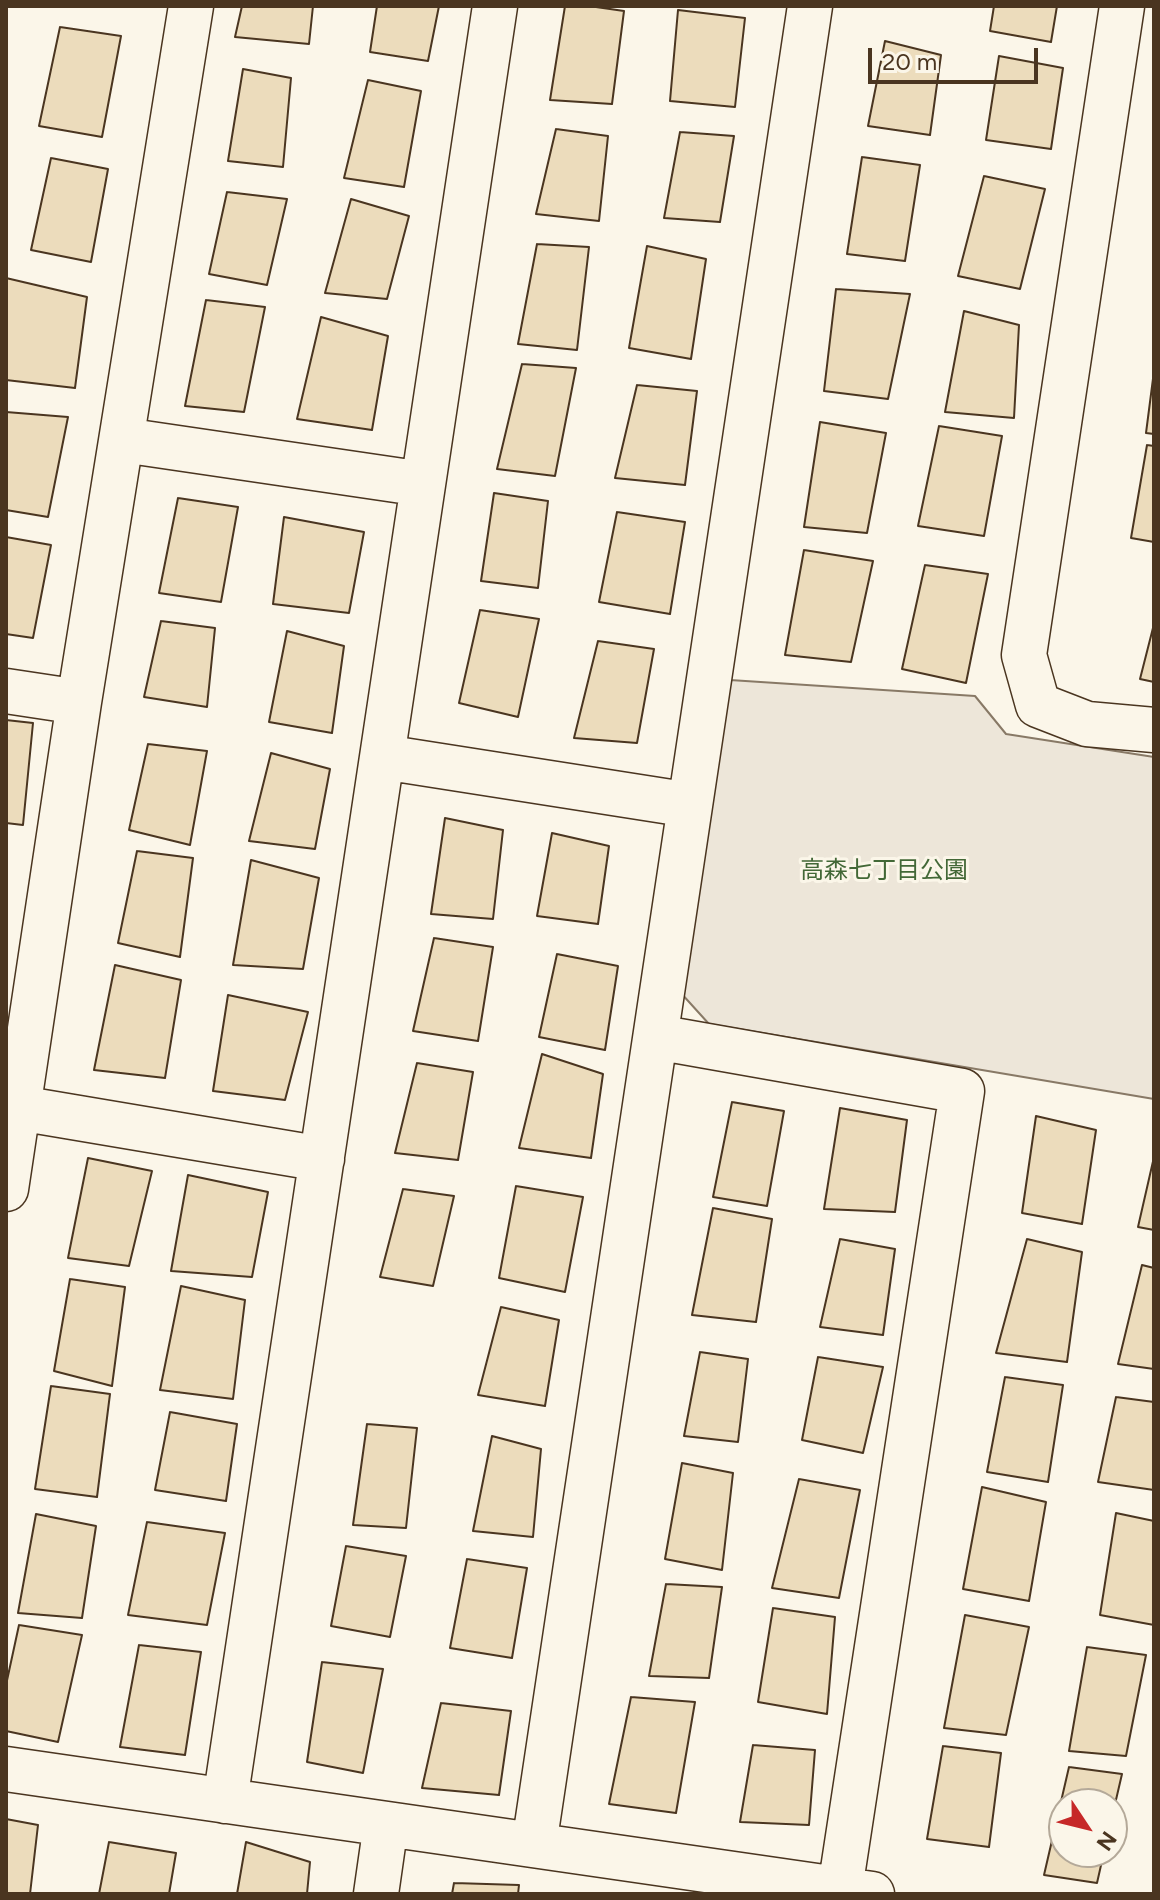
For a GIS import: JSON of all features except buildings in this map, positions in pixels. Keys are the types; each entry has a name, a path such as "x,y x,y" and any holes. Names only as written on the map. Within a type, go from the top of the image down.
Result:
{"street":[{"path":"6,1189 79,702 191,6"},
{"path":"225,1801 495,6"},
{"path":"534,1845 810,6"},
{"path":"1122,6 1024,655 1038,705 1087,724 1154,730"},
{"path":"123,440 423,484"},
{"path":"6,691 79,702"},
{"path":"383,757 690,805"},
{"path":"6,1769 856,1892 962,1091 656,1037"},
{"path":"19,1108 322,1159"},
{"path":"376,1894 386,1824"}],"green space":[{"name":"高森七丁目公園","path":"730,680 975,696 1006,734 1154,757 1154,1099 709,1024 680,992"}]}
